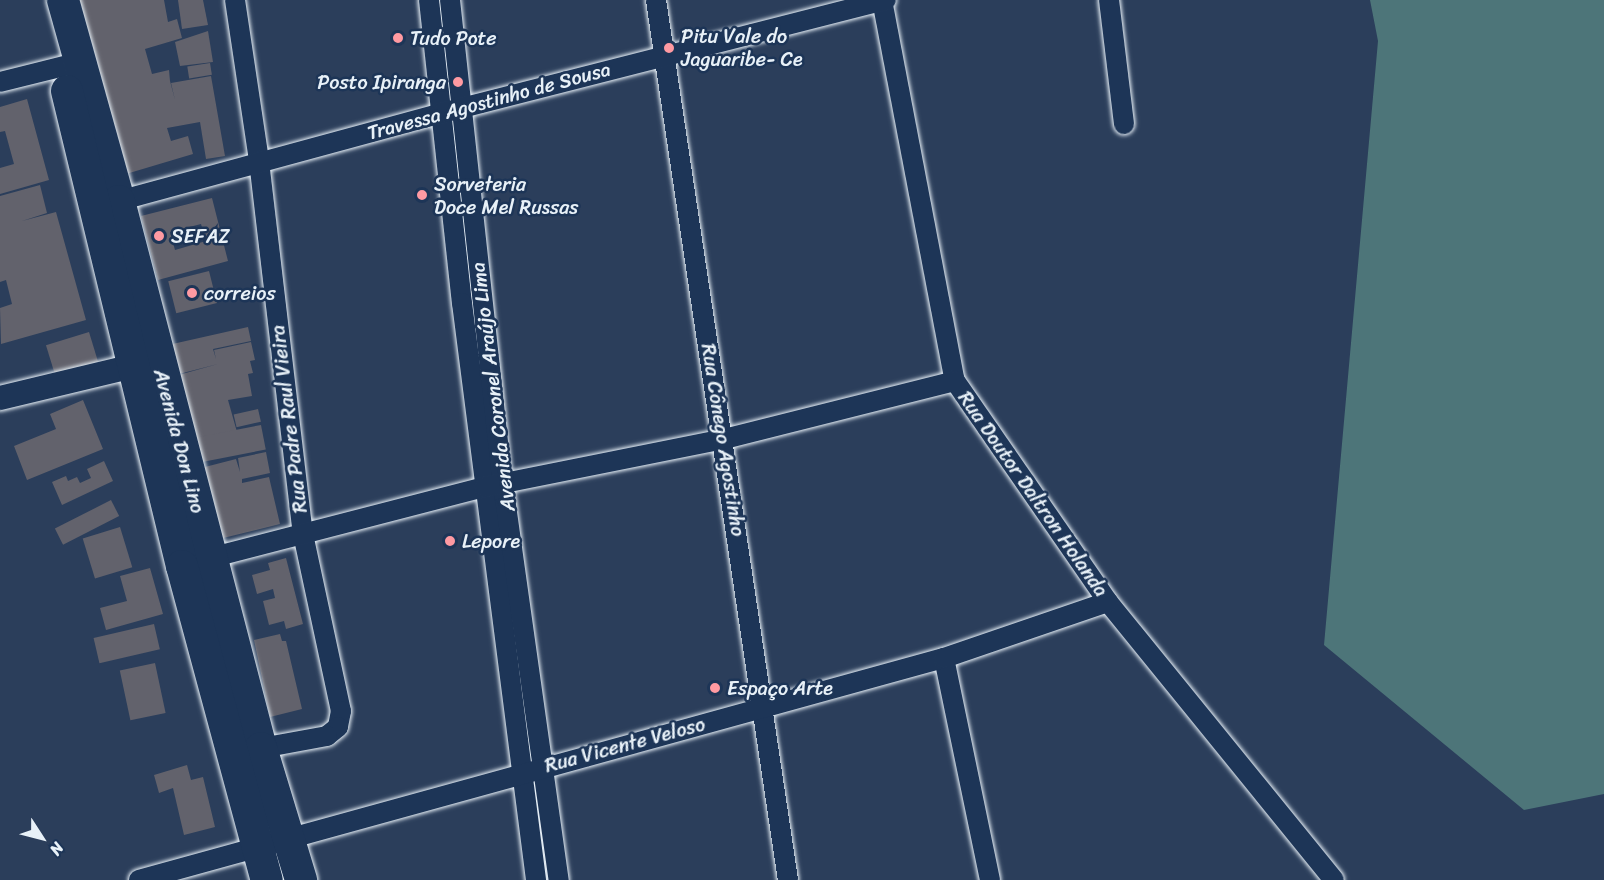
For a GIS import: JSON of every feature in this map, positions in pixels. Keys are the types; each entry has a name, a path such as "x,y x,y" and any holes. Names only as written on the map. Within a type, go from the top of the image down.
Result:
{"main road":[{"name":"Avenida Don Lino","path":"42,0 71,65"},
{"name":"Avenida Don Lino","path":"63,0 71,65 196,562 247,751 258,848 267,880"},
{"name":"Avenida Don Lino","path":"247,751 289,840 301,880"}],"street":[{"name":"Rua Padre Raul Vieira","path":"236,0 259,161 303,534 340,721 327,736 247,751"},
{"name":"Avenida Coronel Araújo Lima","path":"429,0 462,303 494,486 523,622 546,768 559,880"},
{"name":"Avenida Coronel Araújo Lima","path":"450,0 482,298 502,627 536,880"},
{"name":"Rua Cônego Agostinho","path":"656,0 662,56 724,439 788,880"},
{"name":"Travessa Agostinho de Sousa","path":"107,204 259,161 883,0"},
{"name":"Rua Doutor Daltron Holanda","path":"883,0 955,381 1108,602 1330,879"},
{"path":"1109,0 1124,124"},
{"path":"0,82 71,65"},
{"path":"462,303 482,298"},
{"path":"0,398 145,363"},
{"path":"196,562 494,486 724,439 955,381"},
{"name":"Rua Vicente Veloso","path":"139,880 289,840 520,773 546,768 944,658 1108,602"},
{"path":"502,627 523,622"},
{"path":"944,658 990,880"}],"green space":[{"path":"1370,0 1604,0 1604,794 1524,810 1324,645 1378,41"}],"building":[{"path":"77,0 164,0 168,22 177,19 182,38 145,49 152,74 169,70 170,81 175,100 171,83 211,76 225,156 206,159 200,122 167,128 171,141 188,136 193,154 126,174"},
{"path":"178,0 203,0 208,25 182,29"},
{"path":"208,31 213,62 180,66 175,42"},
{"path":"210,63 212,75 189,78 187,67"},
{"path":"27,99 49,180 0,194 0,168 14,164 5,131 0,132 0,107"},
{"path":"40,185 47,213 22,221 56,212 86,320 1,344 0,308 12,304 6,280 0,282 0,196"},
{"name":"SEFAZ","path":"212,198 228,261 158,280 141,216","holes":["201,224 206,241 175,250 170,232"]},
{"name":"correios","path":"209,271 217,303 176,313 168,281"},
{"path":"248,327 251,341 213,349 216,359 214,350 251,342 255,360 250,361 253,373 248,374 252,396 228,400 237,432 194,443 175,376 218,364 175,375 168,345"},
{"path":"89,332 98,362 55,375 46,345"},
{"path":"83,400 103,449 27,480 14,446 56,429 50,414"},
{"path":"258,409 261,422 237,427 234,415"},
{"path":"261,425 266,450 197,463 192,438"},
{"path":"266,452 270,473 242,479 242,483 269,477 280,524 219,539 201,468 236,459 240,472 238,458"},
{"path":"104,461 113,481 62,505 52,482 66,476 68,481 77,477 80,483 91,478 87,469"},
{"path":"111,500 119,516 63,545 55,529"},
{"path":"120,527 132,567 95,579 83,538"},
{"path":"286,558 303,624 286,629 284,621 269,625 263,601 275,598 273,589 257,594 252,575 270,570 268,563"},
{"path":"150,568 163,614 106,630 100,608 127,601 120,576"},
{"path":"154,624 160,649 99,663 94,638"},
{"path":"280,634 282,641 286,641 302,709 270,717 254,640"},
{"path":"155,663 166,713 130,720 120,670"},
{"path":"187,765 191,780 203,777 215,827 184,835 173,788 159,793 154,775"}],"place":[{"name":"Tudo Pote","path":"398,38"},
{"name":"Pitu Vale do Jaguaribe- Ce","path":"669,48"},
{"name":"Posto Ipiranga","path":"458,82"},
{"name":"Sorveteria Doce Mel Russas","path":"422,195"},
{"name":"SEFAZ","path":"159,236"},
{"name":"correios","path":"192,293"},
{"name":"Lepore","path":"450,541"},
{"name":"Espaço Arte","path":"715,688"}]}
